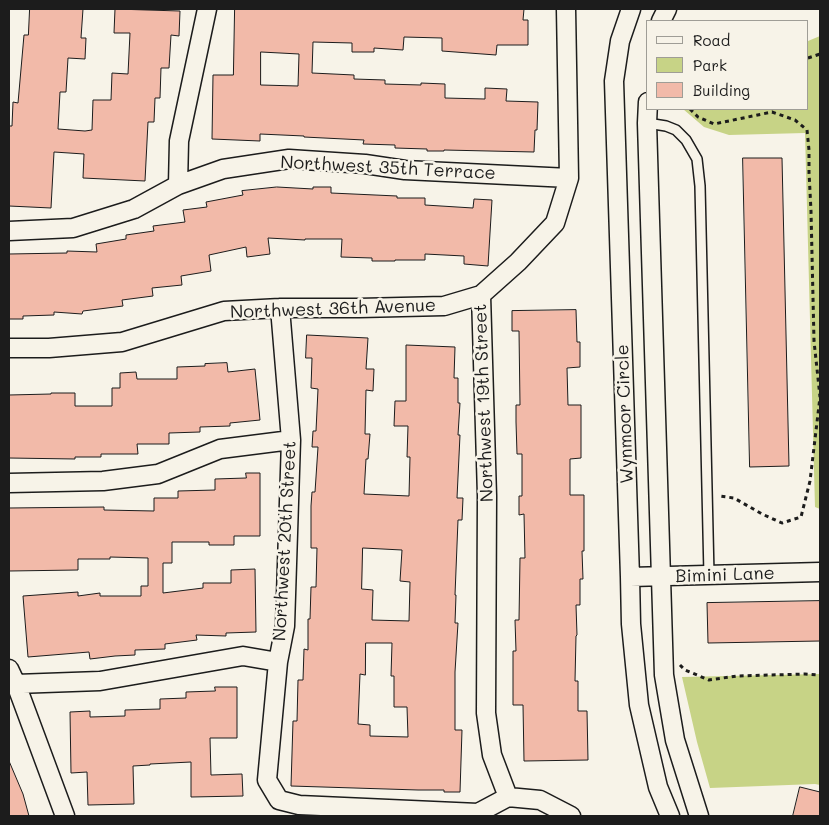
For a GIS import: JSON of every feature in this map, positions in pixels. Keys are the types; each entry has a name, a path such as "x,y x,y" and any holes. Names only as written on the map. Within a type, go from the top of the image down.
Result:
{"street":[{"path":"178,185 179,141 207,9"},
{"name":"Northwest 19th Street","path":"508,797 492,755 486,713 487,496 481,295 518,262 555,223 569,178 566,9"},
{"name":"Wynmoor Circle","path":"631,9 620,41 614,81 631,624 639,705 658,786 670,816"},
{"name":"Wynmoor Circle","path":"647,110 646,123 664,675 675,740 699,816"},
{"name":"Northwest 35th Terrace","path":"9,231 73,228 134,209 178,185 223,169 289,159 365,164 405,170 569,178"},
{"name":"Northwest 36th Avenue","path":"9,348 49,348 122,342 224,311 280,308 444,306 481,295"},
{"name":"Northwest 20th Street","path":"280,308 291,440 285,626 278,662 267,780 279,800 299,806 478,813 508,797"},
{"path":"9,483 103,481 158,474 220,449 291,440"},
{"name":"Bimini Lane","path":"630,577 820,572"},
{"path":"65,816 12,676 100,681 243,656 278,662"},
{"path":"508,797 540,800 571,816"}],"lane":[{"path":"646,123 666,126 676,130 686,140 697,159 700,186 709,575"}],"path":[{"path":"691,110 698,117 714,124 772,112 795,120 807,130 810,150 814,341 820,397 810,481 801,517 782,523 734,498 707,494"},
{"path":"663,652 685,670 709,680 737,676 820,675"}],"green space":[{"path":"820,36 820,509 815,507 805,133 729,135 704,127 684,110 809,110 809,41"},
{"path":"820,674 820,785 710,788 682,677"}],"building":[{"path":"30,9 83,9 81,38 86,38 85,59 68,58 66,92 60,92 58,129 85,131 92,130 93,100 111,100 112,73 128,74 130,33 114,33 115,9 180,11 179,36 171,35 169,68 161,68 160,98 155,98 154,122 148,122 145,181 83,178 84,154 54,152 51,208 9,206 9,126 12,126 13,102 18,103 24,35 28,35"},
{"path":"235,9 524,9 523,20 528,20 528,45 497,45 496,55 442,51 442,38 404,37 403,50 374,48 374,52 352,52 352,43 313,42 312,73 354,75 354,79 385,80 385,84 445,84 445,98 485,99 485,88 507,89 506,101 538,102 534,152 427,151 427,149 395,148 395,145 363,144 364,140 260,134 260,141 212,139 213,75 233,75","holes":["261,52 299,54 298,86 261,85"]},
{"path":"743,158 782,158 789,466 750,467"},
{"path":"277,187 313,189 313,187 331,187 331,193 425,198 425,205 473,208 474,199 492,200 488,266 464,264 464,256 425,254 425,260 372,261 372,258 341,257 342,239 268,238 270,254 247,257 246,247 209,255 211,271 181,276 182,285 152,288 153,296 122,300 123,306 83,311 82,314 54,312 54,315 23,316 23,319 9,319 9,254 67,253 67,251 97,252 96,244 126,239 126,235 154,231 153,226 185,222 183,210 207,207 206,202 243,195 242,191"},
{"path":"576,310 577,342 580,342 580,367 567,368 568,405 581,405 581,458 570,459 570,495 584,495 583,579 580,579 580,605 576,605 575,681 578,681 578,711 587,711 588,760 524,761 523,705 513,705 513,651 516,651 515,620 519,620 520,558 525,558 524,514 519,515 519,496 522,496 522,454 517,454 516,422 516,405 520,405 519,331 512,331 512,311"},
{"path":"307,335 368,338 366,369 374,369 373,391 366,390 365,434 370,434 364,494 409,496 410,457 407,457 408,426 394,426 395,401 406,401 406,345 455,347 454,378 458,378 458,403 460,403 457,498 463,498 462,520 458,520 455,595 455,623 458,623 455,672 455,730 462,730 460,792 291,786 293,721 297,721 298,680 303,680 304,649 308,650 311,587 316,587 317,548 311,548 311,506 312,492 315,492 318,447 312,447 313,431 316,431 318,389 311,388 312,358 306,358","holes":["363,548 402,550 400,581 410,582 409,621 372,620 373,590 362,589","366,643 392,643 391,676 394,676 394,707 407,707 408,737 370,736 370,725 358,724 360,674 365,675"]},
{"path":"227,363 228,372 255,369 260,420 230,423 230,426 200,427 200,432 169,433 169,444 137,444 138,454 101,454 101,457 75,457 75,459 9,458 9,395 75,393 75,406 112,406 112,388 120,388 120,373 136,372 137,379 177,379 177,367"},
{"path":"246,473 260,473 260,536 234,536 234,545 209,545 209,542 172,542 172,563 163,563 163,593 203,588 203,583 231,583 231,570 255,569 256,632 226,633 226,636 196,635 197,640 165,644 165,649 135,650 135,655 90,659 89,652 28,657 23,596 78,592 78,596 100,593 100,596 141,596 141,586 148,586 148,558 110,557 110,559 78,559 78,570 9,571 9,508 104,507 104,510 154,511 154,498 178,498 178,491 215,490 215,479 246,478"},
{"path":"820,601 820,641 708,643 707,603"},
{"path":"215,687 237,687 237,738 210,738 211,775 242,774 243,796 191,797 191,762 150,764 133,766 134,804 88,805 87,772 71,773 70,712 90,711 90,717 125,716 125,710 160,709 160,699 186,698 186,692 215,691"},
{"path":"9,761 23,794 29,816 9,816"},
{"path":"800,787 820,792 820,816 793,816"}]}
